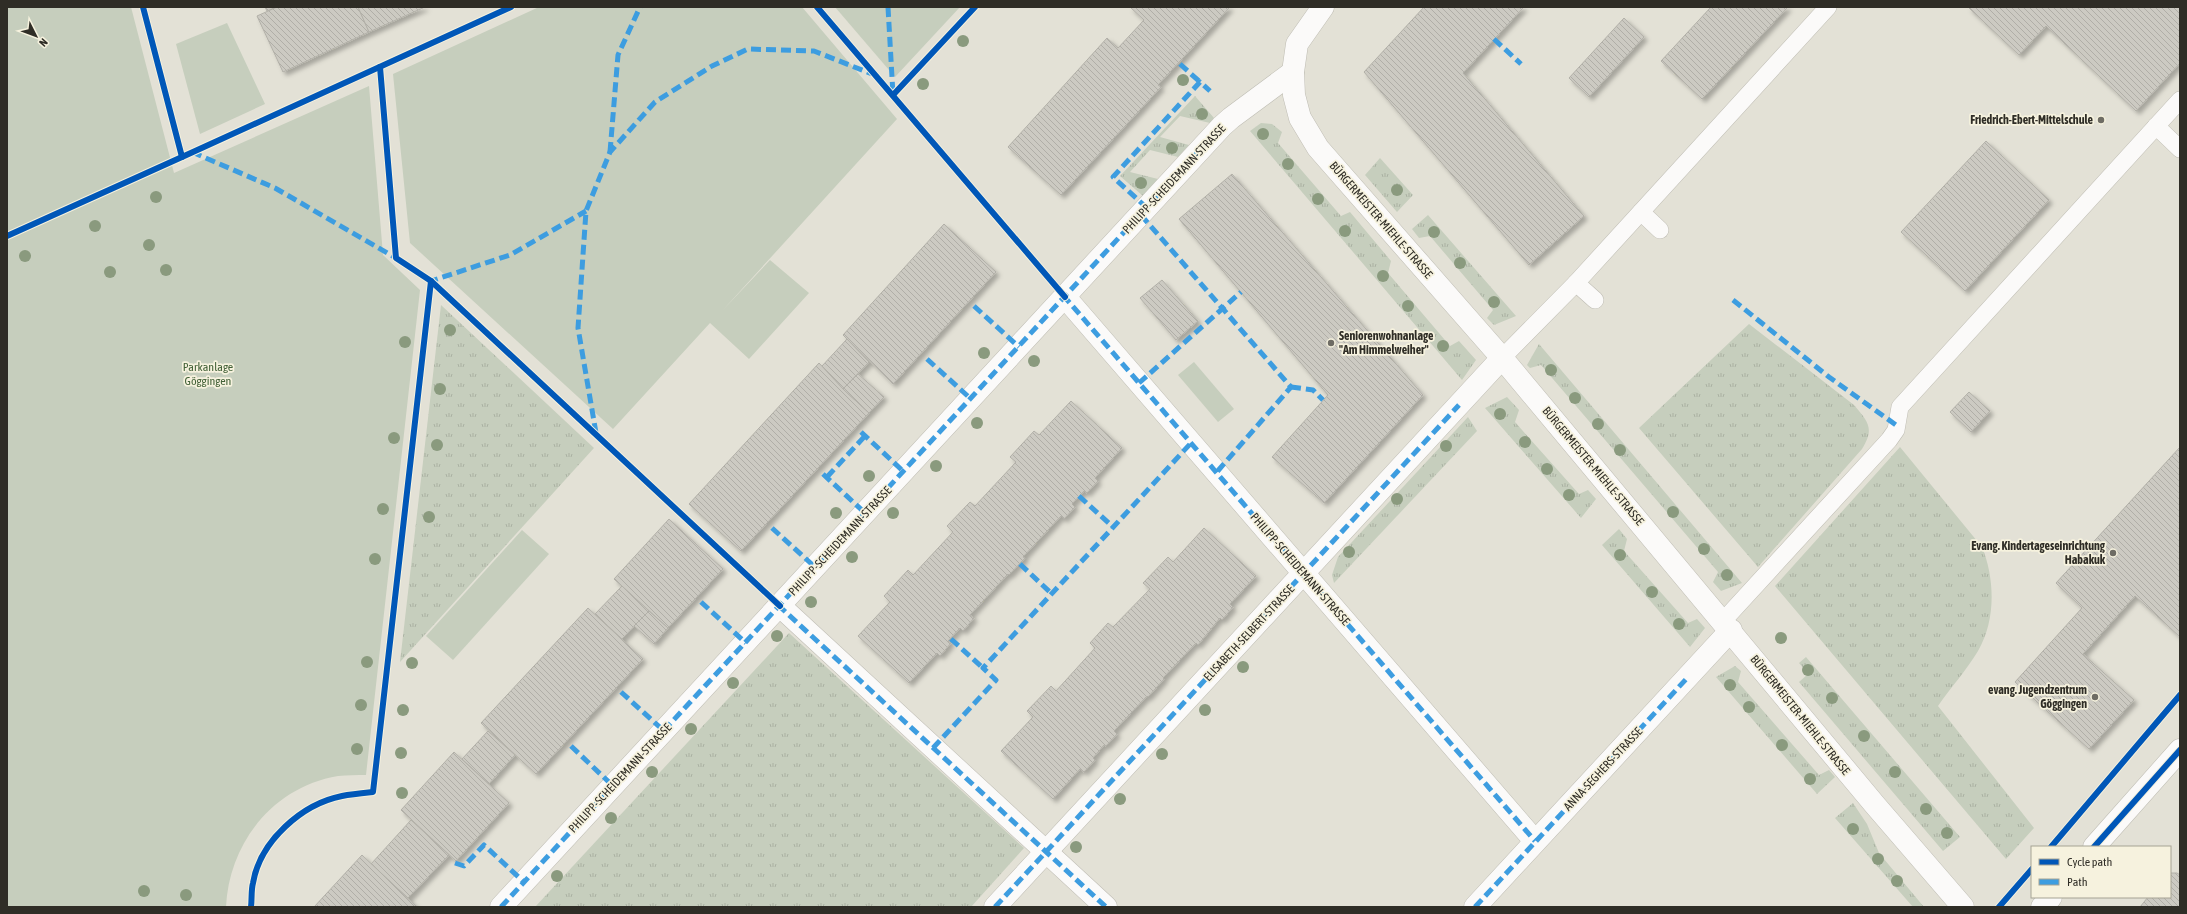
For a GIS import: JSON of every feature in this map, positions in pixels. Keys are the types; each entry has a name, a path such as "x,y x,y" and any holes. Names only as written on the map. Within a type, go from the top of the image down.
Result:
{"street":[{"name":"BÜRGERMEISTER-MIEHLE-STRASSE","path":"1323,7 1297,44 1293,72 1294,95 1300,118 1318,148 1502,358 1875,805 1963,907"},
{"name":"PHILIPP-SCHEIDEMANN-STRASSE","path":"501,907 1231,118 1293,72"},
{"name":"PHILIPP-SCHEIDEMANN-STRASSE","path":"1065,297 1535,842"},
{"name":"ELISABETH-SELBERT-STRASSE","path":"995,907 1502,358"},
{"path":"780,606 1106,907"},
{"name":"ANNA-SEGHERS-STRASSE","path":"1475,907 1535,842 1727,626"},
{"path":"2095,846 2180,750"},
{"path":"2042,907 2050,898"}],"lane":[{"path":"1502,358 1576,283 1828,7"},
{"path":"1727,626 1889,440 1896,430 1900,408 2180,100"},
{"path":"2156,126 2180,148"},
{"path":"1641,212 1660,230"},
{"path":"1576,283 1595,300"}],"green space":[{"name":"Parkanlage Göggingen","path":"7,7 131,7 174,173 369,86 383,255 420,290 366,775 338,776 315,782 294,792 275,805 259,822 246,840 236,861 229,883 226,907 7,907"},
{"path":"539,7 802,7 897,119 722,311 770,260 809,293 749,359 710,323 613,429 410,243 393,74"},
{"path":"835,7 960,7 895,77"},
{"path":"227,23 265,104 200,134 176,44"},
{"path":"1195,96 1214,118 1210,123 1180,116 1160,137 1189,145 1178,157 1150,150 1130,172 1158,179 1143,196 1120,176"},
{"path":"1261,123 1272,124 1282,132 1278,143 1341,216 1350,212 1391,261 1388,273 1450,346 1459,341 1476,360 1462,380 1250,131"},
{"path":"1380,158 1413,195 1397,212 1365,175"},
{"path":"1428,215 1516,316 1494,325 1487,318 1493,310 1430,236 1419,238 1412,229"},
{"path":"441,305 594,448 400,662"},
{"path":"1749,324 1854,405 1866,421 1869,430 1866,442 1862,449 1758,567 1639,428"},
{"path":"1539,344 1742,583 1721,591 1713,582 1718,572 1541,365 1530,368 1527,365"},
{"path":"1194,362 1234,409 1218,422 1178,375"},
{"path":"1507,397 1519,410 1515,422 1579,494 1588,490 1596,499 1581,518 1485,408"},
{"path":"1468,417 1477,431 1334,583 1332,575 1338,557"},
{"path":"1900,447 1982,547 1986,559 1992,599 1991,613 1984,639 1978,651 1938,706 2034,828 2006,859 1775,586"},
{"path":"1619,529 1627,539 1624,551 1688,623 1697,619 1705,628 1690,647 1602,545"},
{"path":"522,530 549,554 453,660 426,636"},
{"path":"789,633 1024,848 971,907 535,907"},
{"path":"1806,657 1960,837 1943,851 1799,682 1808,674 1799,663"},
{"path":"1735,666 1741,671 1738,682 1819,775 1829,770 1835,777 1817,794 1716,677"},
{"path":"1853,803 1867,824 1879,853 1924,907 1913,907 1835,818"}],"building":[{"path":"265,7 277,7 267,11"},
{"path":"277,7 358,7 369,32 283,72 257,16"},
{"path":"358,7 425,7 369,32"},
{"path":"1130,7 1230,7 1158,85 1161,87 1061,195 1008,147 1107,38 1118,48 1144,20"},
{"path":"1424,7 1524,7 1463,73 1584,216 1529,265 1364,72"},
{"path":"1711,7 1788,7 1702,99 1661,61"},
{"path":"1968,7 2180,7 2180,63 2136,111 2046,26 2019,55"},
{"path":"1624,18 1644,37 1589,97 1569,78"},
{"path":"1986,141 2049,200 1965,291 1901,232"},
{"name":"Seniorenwohnanlage \"Am Himmelweiher\"","path":"1232,174 1423,395 1324,503 1272,457 1328,395 1179,219"},
{"path":"944,224 996,272 893,384 843,335"},
{"path":"1162,280 1198,321 1176,340 1140,298"},
{"path":"847,339 869,362 843,389 822,366"},
{"path":"819,363 843,389 869,413 741,551 689,504"},
{"path":"858,374 884,397 869,413 843,389"},
{"path":"1969,392 1990,411 1971,432 1950,412"},
{"path":"1071,401 1122,448 1095,478 1098,481 1087,493 1084,491 1072,504 1075,507 1064,519 1061,516 1023,557 1025,558 970,615 974,618 963,631 960,628 948,641 951,643 940,656 937,653 909,683 858,636 890,602 884,596 908,570 913,575 953,532 947,526 970,502 975,506 1016,462 1010,457 1034,431 1039,435"},
{"path":"2180,447 2180,637 2135,596 2083,654 2134,700 2089,749 2015,682 2082,608 2056,583"},
{"path":"669,519 723,569 668,628 614,579"},
{"path":"1204,528 1256,576 1230,604 1233,607 1222,620 1220,618 1198,645 1196,643 1163,678 1164,679 1148,697 1147,696 1114,731 1117,734 1106,746 1104,745 1093,758 1095,760 1084,772 1080,769 1053,799 1001,751 1033,717 1027,711 1051,686 1056,691 1095,648 1090,643 1108,623 1113,627 1150,589 1143,583 1168,557 1173,562"},
{"path":"622,586 649,611 622,639 595,614"},
{"path":"588,608 643,659 536,774 481,723"},
{"path":"649,611 668,628 654,644 634,626"},
{"path":"488,731 515,755 489,784 462,759"},
{"path":"454,752 509,803 456,861 401,810"},
{"path":"411,820 449,855 408,898 371,864"},
{"path":"362,855 417,907 314,907"},
{"path":"2171,873 2177,873 2180,875 2180,907 2140,907 2147,898 2171,898"}],"marked path":[{"path":"610,152 618,55 640,7"},
{"path":"888,7 893,95"},
{"path":"1494,39 1521,64"},
{"path":"596,433 578,328 586,211 610,152 655,102 712,66 748,49 814,51 872,74"},
{"path":"1180,64 1200,82"},
{"path":"1147,208 1113,177 1200,82 1210,91"},
{"path":"501,907 1222,126"},
{"path":"192,152 275,188 396,258"},
{"path":"431,284 431,281 510,255 586,211"},
{"path":"1141,215 1291,387 1216,473"},
{"path":"1139,383 1241,292"},
{"path":"1063,295 1535,841"},
{"path":"1733,300 1829,377 1896,425"},
{"path":"974,306 1019,347"},
{"path":"927,359 971,399"},
{"path":"1291,387 1313,390 1323,400"},
{"path":"995,907 1459,405"},
{"path":"861,432 904,472"},
{"path":"827,477 865,436"},
{"path":"933,748 996,680 983,668 1191,443"},
{"path":"823,474 865,513"},
{"path":"1079,496 1113,527"},
{"path":"772,528 816,568"},
{"path":"1020,564 1052,594"},
{"path":"701,602 746,643"},
{"path":"778,605 1106,907"},
{"path":"951,639 983,668"},
{"path":"1475,907 1689,676"},
{"path":"621,692 664,731"},
{"path":"571,746 613,786"},
{"path":"455,863 464,866 484,845 524,882"}],"cycle path":[{"path":"143,7 182,157 511,7"},
{"path":"817,7 1065,297"},
{"path":"893,95 975,7"},
{"path":"380,67 396,258 431,281 780,606"},
{"path":"7,236 182,157"},
{"path":"251,907 252,886 257,868 264,853 285,827 298,816 327,800 346,795 373,792 431,281"},
{"path":"2052,846 2180,695"},
{"path":"2095,846 2180,750"},
{"path":"1999,907 2031,870"}],"place":[{"name":"Friedrich-Ebert-Mittelschule","path":"2101,120"},
{"name":"Seniorenwohnanlage \"Am Himmelweiher\"","path":"1331,343"},
{"name":"Evang. Kindertageseinrichtung Habakuk","path":"2113,553"},
{"name":"evang. Jugendzentrum Göggingen","path":"2095,697"}]}
